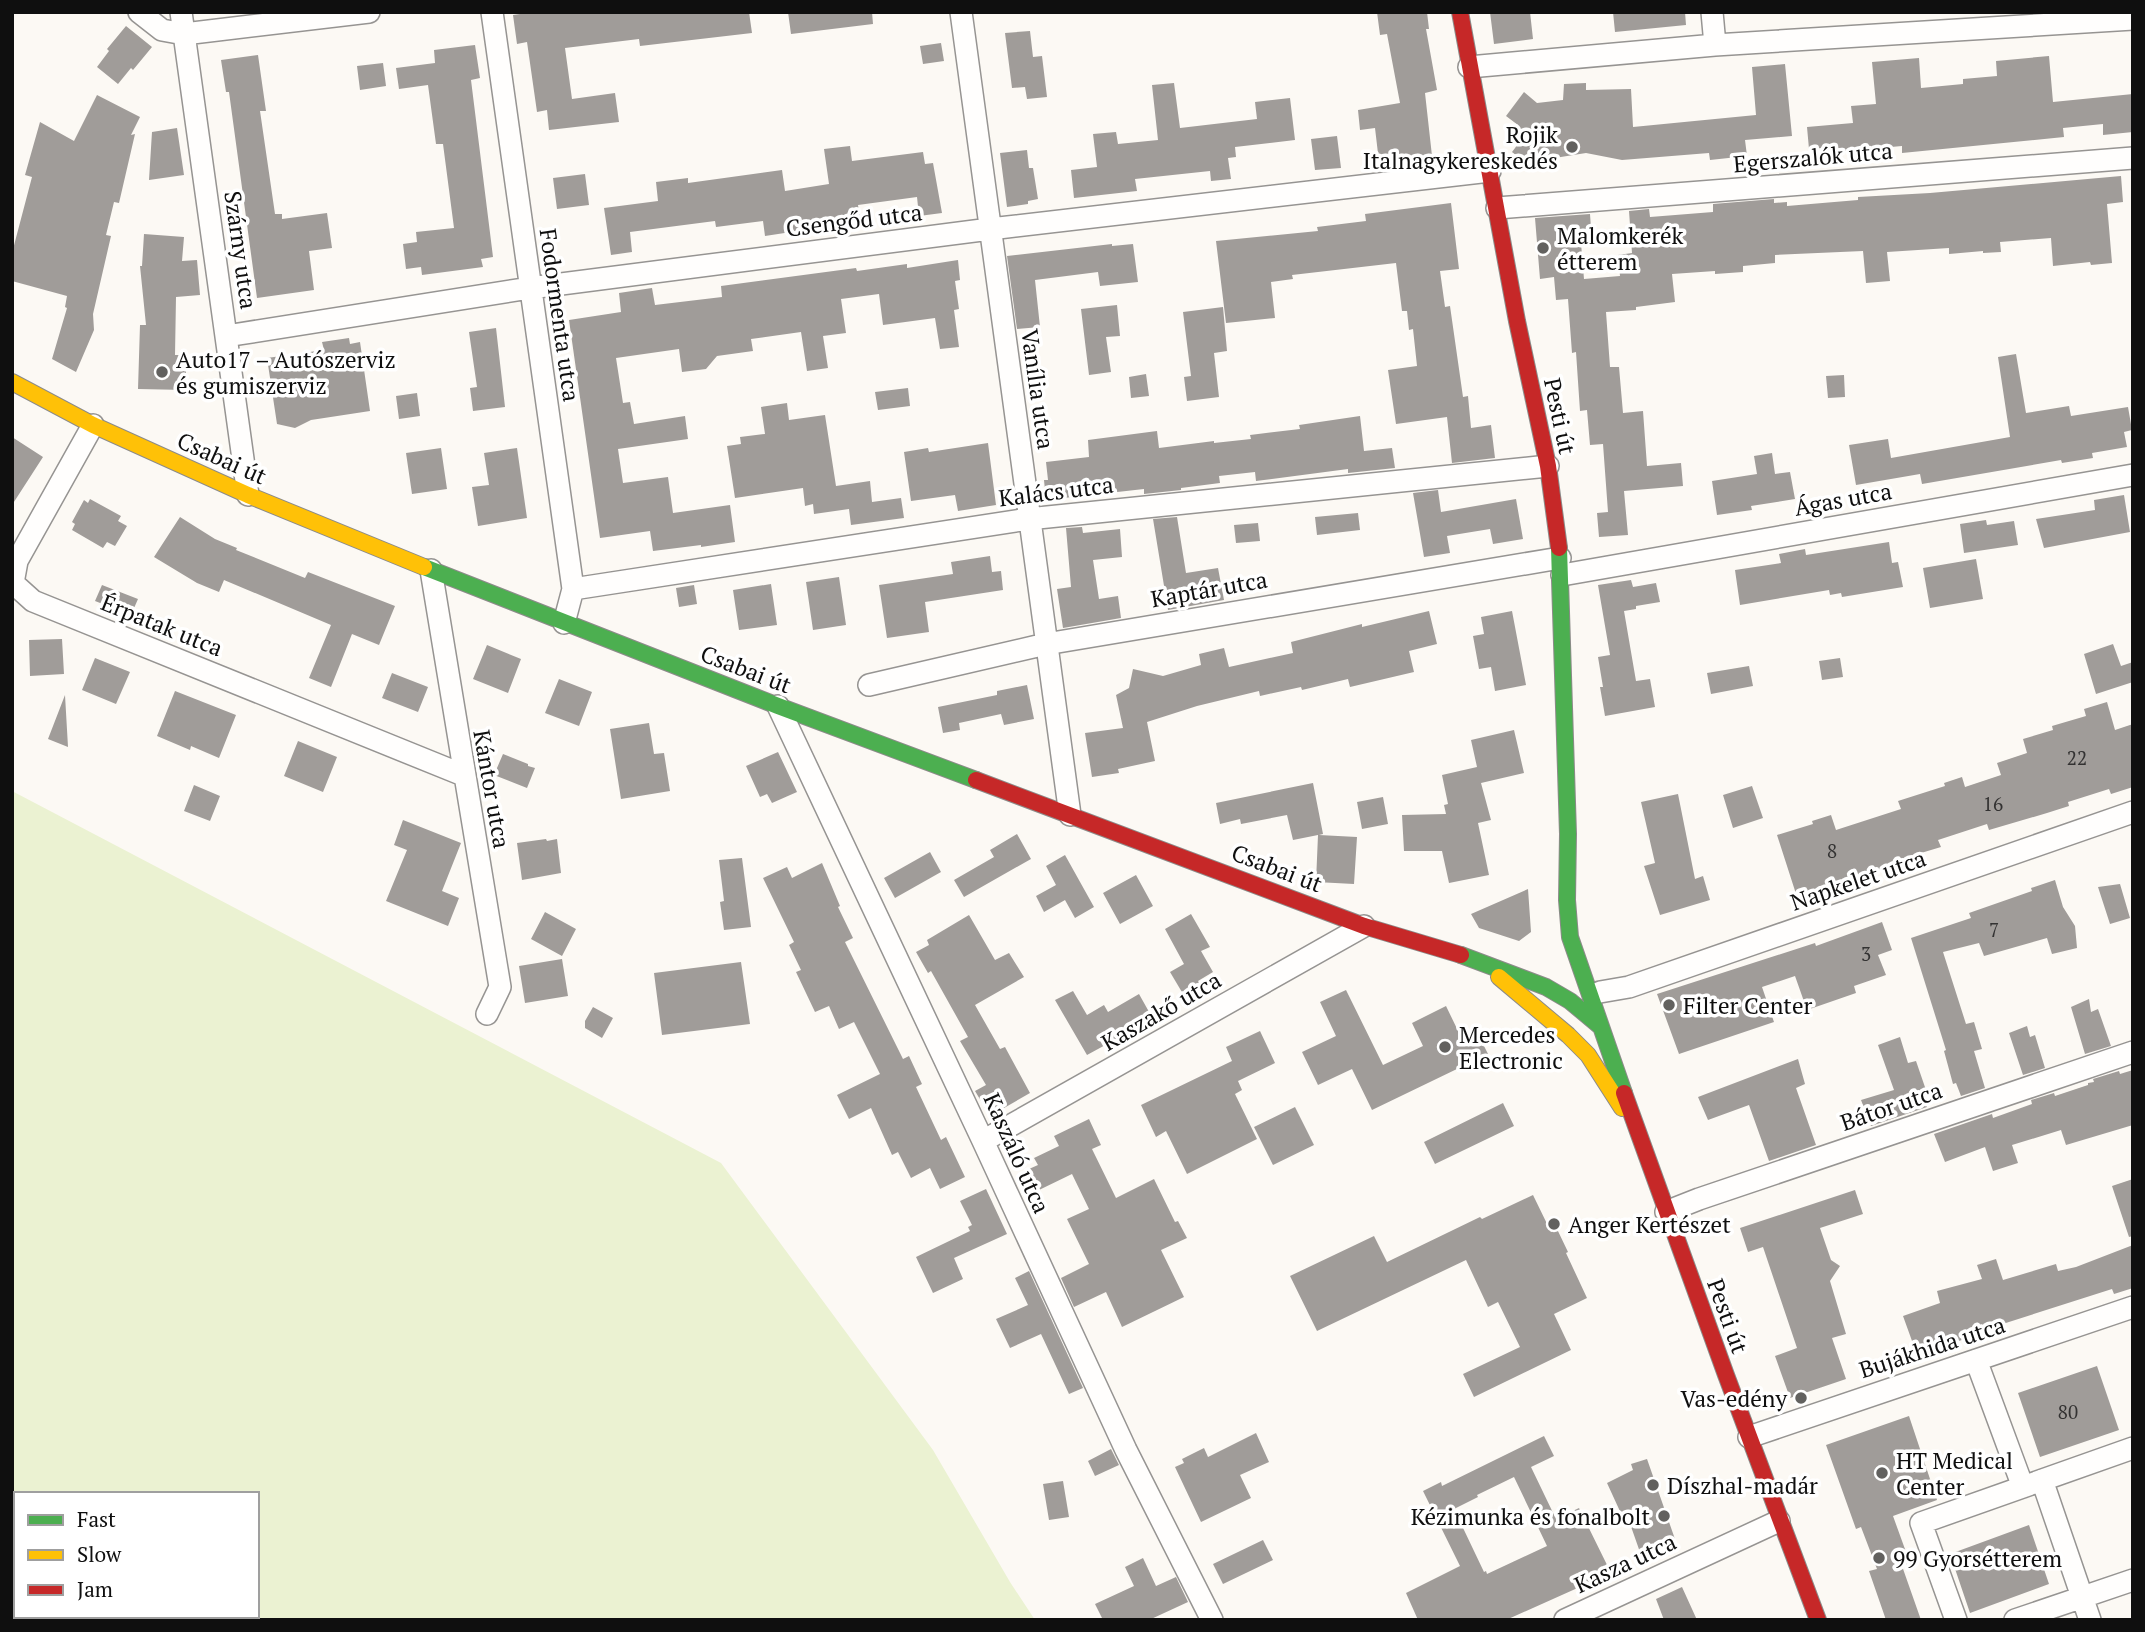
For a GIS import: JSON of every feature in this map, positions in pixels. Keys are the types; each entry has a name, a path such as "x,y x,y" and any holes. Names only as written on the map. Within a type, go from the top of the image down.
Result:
{"main road":[{"name":"Pesti út","path":"1460,12 1517,321 1548,466 1561,566 1568,834 1567,900 1570,937 1635,1127 1779,1521 1818,1620"},
{"name":"Csabai út","path":"12,382 93,425 248,495 430,570 778,706 1364,926 1480,961 1546,987 1570,1001 1600,1026"},
{"name":"Pesti út","path":"1568,834 1600,992 1600,1026"},
{"name":"Csabai út","path":"1480,961 1588,1055 1635,1127"},
{"path":"1546,987 1578,964"}],"street":[{"path":"139,12 162,30 184,34 369,12"},
{"name":"Szárny utca","path":"181,12 248,495"},
{"name":"Fodormenta utca","path":"492,12 573,589 564,624"},
{"name":"Vanília utca","path":"961,12 1070,815"},
{"path":"1712,12 1715,45"},
{"path":"1469,67 1715,45 2133,19"},
{"name":"Egerszalók utca","path":"1497,208 2133,158"},
{"name":"Csengőd utca","path":"226,336 530,288 990,229 1490,171"},
{"name":"Érpatak utca","path":"93,425 17,561 13,583 33,601 463,775"},
{"name":"Kalács utca","path":"573,589 1028,519 1548,466"},
{"name":"Ágas utca","path":"1561,566 2133,475"},
{"name":"Kaptár utca","path":"869,685 1046,644 1561,566"},
{"name":"Kántor utca","path":"430,570 500,987 487,1014"},
{"name":"Kaszáló utca","path":"778,706 1126,1450 1212,1620"},
{"name":"Napkelet utca","path":"1600,992 1653,979 2133,812"},
{"name":"Kaszakő utca","path":"983,1141 1364,926"},
{"name":"Bátor utca","path":"1666,1212 2133,1052"},
{"name":"Bujákhida utca","path":"1748,1437 2133,1307"},
{"path":"1976,1360 2033,1483 2090,1620"},
{"path":"1956,1620 1921,1523 2133,1448"},
{"name":"Kasza utca","path":"1565,1620 1779,1521"},
{"path":"2015,1620 2133,1580"}],"green space":[{"path":"12,791 721,1163 933,1450 1035,1620 12,1620"}],"building":[{"path":"534,12 749,12 752,33 640,46 639,39 565,48 572,99 615,93 619,122 549,130 547,110 537,112 527,42 517,44 513,15"},
{"path":"788,12 872,12 873,24 791,34"},
{"path":"1377,12 1427,12 1429,29 1426,29 1437,90 1425,93 1432,156 1379,162 1375,128 1360,130 1358,110 1400,103 1387,34 1380,35"},
{"path":"1490,12 1530,12 1533,39 1494,44"},
{"path":"1613,12 1685,12 1686,25 1615,32"},
{"path":"126,26 152,47 118,84 97,67 109,51 107,49"},
{"path":"1030,31 1033,57 1042,56 1047,97 1027,99 1025,87 1012,88 1005,33"},
{"path":"941,43 944,61 923,64 920,46"},
{"path":"475,45 480,78 471,80 493,257 481,259 483,267 422,275 421,267 406,269 403,244 417,242 416,232 454,228 443,144 436,144 428,85 399,89 396,68 435,63 434,50"},
{"path":"258,55 266,111 260,111 275,214 282,214 282,219 327,213 332,248 309,251 314,290 257,298 229,92 226,92 221,60"},
{"path":"2049,56 2053,102 2133,94 2133,132 2103,135 2103,124 2063,128 2064,137 1902,153 1902,146 1835,152 1835,147 1809,149 1807,127 1853,123 1851,106 1876,104 1872,62 1919,58 1921,88 1963,84 1963,79 1997,76 1996,61"},
{"path":"383,63 386,86 360,90 357,66"},
{"path":"1785,64 1792,136 1745,140 1747,156 1710,160 1709,153 1622,160 1586,153 1542,160 1535,170 1512,152 1521,140 1518,125 1506,116 1524,92 1537,103 1563,100 1564,84 1586,83 1586,90 1631,89 1633,127 1756,115 1752,67"},
{"path":"1174,83 1180,128 1257,119 1255,102 1290,98 1295,140 1235,147 1236,157 1228,158 1231,179 1211,181 1210,171 1135,179 1137,191 1074,198 1071,170 1097,167 1093,134 1116,132 1118,144 1158,140 1152,85"},
{"path":"97,95 140,117 131,135 135,134 119,203 114,202 106,235 111,236 93,314 94,330 76,372 52,359 67,308 67,296 12,281 12,253 32,177 25,175 40,122 74,141"},
{"path":"177,128 184,175 149,180 152,132"},
{"path":"1337,136 1341,168 1315,170 1311,139"},
{"path":"850,146 852,161 923,152 925,164 933,163 942,213 919,216 917,197 858,205 860,218 837,221 837,225 765,236 763,221 716,227 715,221 630,232 632,252 611,255 604,208 658,201 656,182 688,178 688,183 782,170 785,191 829,184 824,149"},
{"path":"1027,150 1038,199 1028,201 1028,204 1007,207 1000,153"},
{"path":"585,174 589,205 557,209 553,178"},
{"path":"2121,176 2123,202 2107,204 2112,263 2091,265 2090,262 2053,266 2051,238 2000,242 2001,252 1949,254 1949,248 1887,252 1890,281 1866,283 1863,251 1775,255 1775,263 1743,266 1743,272 1672,274 1675,302 1636,307 1636,310 1606,312 1610,367 1619,367 1623,413 1643,411 1647,466 1681,463 1683,486 1624,491 1628,535 1599,537 1597,513 1608,512 1603,444 1590,445 1587,410 1580,411 1576,352 1572,353 1568,299 1556,300 1554,277 1540,279 1535,218 1590,214 1592,242 1581,243 1584,279 1620,276 1618,255 1632,253 1629,211 1649,209 1650,217 1713,212 1713,204 1774,199 1774,203 1787,202 1787,206 1858,200 1858,197"},
{"path":"1451,203 1459,269 1440,271 1445,307 1450,306 1463,397 1468,396 1471,428 1491,425 1495,458 1452,463 1447,417 1396,424 1388,370 1417,366 1413,329 1409,330 1407,311 1402,311 1396,263 1292,275 1293,279 1271,282 1275,318 1226,323 1216,241 1318,231 1317,227 1366,221 1365,214"},
{"path":"144,234 184,237 182,261 197,260 200,295 176,297 175,355 186,355 186,390 138,389 140,325 146,325 140,266"},
{"path":"1133,244 1138,282 1100,286 1098,272 1035,280 1040,327 1017,329 1007,256"},
{"path":"958,260 960,280 955,281 959,309 954,310 959,347 940,349 935,318 883,325 879,294 841,299 846,333 823,336 828,368 807,371 801,332 751,339 753,351 717,356 706,369 682,372 679,349 616,358 623,403 630,402 634,424 685,416 688,439 618,449 623,483 668,477 673,513 730,505 735,542 653,551 650,531 600,538 569,320 621,312 619,293 652,288 655,305 722,297 721,286 856,268 857,271 907,264 907,268"},
{"path":"1117,305 1120,336 1106,337 1111,372 1089,375 1081,309"},
{"path":"1223,307 1227,351 1214,353 1219,397 1187,401 1184,377 1191,376 1183,312"},
{"path":"496,328 505,407 473,411 470,388 477,387 469,332"},
{"path":"349,338 350,344 360,342 370,411 311,420 295,428 277,424 267,358 324,350 322,342"},
{"path":"2016,354 2026,413 2069,406 2071,416 2128,407 2132,430 2124,432 2127,447 2092,453 2093,458 2062,463 2061,460 1922,484 1920,474 1856,485 1849,445 1888,439 1891,458 2010,437 1998,357"},
{"path":"1146,374 1149,396 1131,398 1129,377"},
{"path":"1844,375 1845,397 1828,398 1826,376"},
{"path":"908,388 910,406 878,410 875,392"},
{"path":"417,393 420,416 399,419 396,396"},
{"path":"787,403 789,420 825,415 836,486 870,481 872,502 901,498 904,518 851,525 849,509 814,514 813,504 805,506 803,488 735,498 727,446 741,444 740,437 765,434 761,407"},
{"path":"1360,416 1364,451 1392,448 1395,468 1348,473 1348,469 1256,481 1255,472 1219,476 1220,483 1181,490 1144,494 1144,489 1046,500 1046,462 1089,457 1088,440 1157,431 1159,448 1251,439 1250,435 1300,429 1299,425"},
{"path":"12,437 43,457 12,505"},
{"path":"988,443 996,505 958,511 955,495 911,501 904,452 928,448 929,452"},
{"path":"441,448 447,489 412,494 406,453"},
{"path":"517,448 527,518 478,526 472,487 489,485 484,453"},
{"path":"1772,453 1775,474 1790,472 1795,499 1751,506 1752,510 1717,515 1712,481 1757,474 1754,456"},
{"path":"1438,490 1441,512 1516,499 1523,539 1493,544 1490,529 1447,536 1450,553 1424,557 1413,493"},
{"path":"2124,495 2130,532 2044,548 2036,519 2095,510 2094,500"},
{"path":"90,499 121,516 118,521 127,526 115,546 107,542 103,548 72,530 75,524 72,522 84,500 88,503"},
{"path":"1358,513 1360,530 1317,535 1315,517"},
{"path":"180,517 215,539 237,548 236,550 305,578 308,572 395,606 379,645 352,634 331,687 309,678 331,625 224,580 219,592 197,583 154,557"},
{"path":"1177,517 1186,573 1218,568 1224,600 1168,610 1153,519"},
{"path":"1986,520 1987,525 2014,521 2018,545 1964,553 1960,524"},
{"path":"1258,523 1260,541 1236,543 1234,525"},
{"path":"1082,527 1083,533 1120,529 1122,557 1093,560 1099,599 1118,596 1121,618 1063,628 1057,589 1071,587 1066,528"},
{"path":"1889,542 1892,563 1898,562 1903,587 1842,597 1841,593 1830,595 1829,590 1740,605 1735,570 1781,563 1779,554 1805,549 1806,555"},
{"path":"990,556 992,572 1001,571 1003,590 925,602 929,632 887,638 879,585 953,574 951,562"},
{"path":"1976,559 1983,599 1930,608 1923,568"},
{"path":"839,577 846,625 813,630 806,582"},
{"path":"1631,580 1633,587 1656,583 1660,602 1624,611 1636,681 1650,679 1655,707 1605,716 1598,657 1610,655 1598,585"},
{"path":"771,584 777,625 739,630 733,590"},
{"path":"102,585 138,599 131,615 95,601"},
{"path":"694,585 697,604 679,607 676,588"},
{"path":"1429,611 1437,644 1409,651 1414,672 1350,687 1348,679 1260,696 1259,691 1147,722 1155,761 1118,769 1119,773 1092,777 1085,733 1123,728 1116,695 1129,688 1133,669 1163,676 1201,665 1199,654 1224,648 1229,667 1293,653 1291,642"},
{"path":"1512,611 1526,685 1495,691 1491,667 1479,669 1473,636 1484,634 1481,617"},
{"path":"62,639 64,674 30,676 29,640"},
{"path":"2113,644 2121,666 2133,662 2133,682 2096,694 2084,654"},
{"path":"487,645 521,659 508,693 473,679"},
{"path":"95,658 130,672 116,704 82,690"},
{"path":"1840,658 1843,677 1822,680 1819,661"},
{"path":"1749,666 1753,686 1711,694 1707,673"},
{"path":"392,673 428,687 418,712 382,698"},
{"path":"559,679 592,692 579,726 545,713"},
{"path":"1027,685 1034,719 1004,725 1001,714 959,723 960,730 943,733 938,707 997,695 997,691"},
{"path":"175,691 236,715 219,758 191,746 190,750 157,736"},
{"path":"65,695 68,747 48,739"},
{"path":"2107,702 2115,730 2133,724 2133,787 2111,794 2109,789 2068,802 2069,806 2047,813 1989,830 1987,824 1938,840 1941,847 1891,862 1892,865 1797,897 1777,835 1813,824 1812,821 1831,815 1836,830 1901,809 1898,801 1945,786 1944,783 1962,777 1965,787 2001,775 1997,763 2027,753 2023,739 2053,730 2052,726 2086,716 2084,709"},
{"path":"649,723 654,754 664,753 670,791 621,799 610,729"},
{"path":"1514,730 1524,773 1481,783 1491,820 1478,823 1489,875 1449,883 1442,851 1404,851 1402,815 1446,814 1444,805 1448,804 1442,775 1477,767 1471,740"},
{"path":"298,741 337,757 323,792 284,776"},
{"path":"778,752 797,792 772,803 767,794 760,797 746,766"},
{"path":"503,754 535,768 527,788 494,775"},
{"path":"1313,783 1323,834 1319,835 1357,837 1354,884 1316,882 1318,835 1293,840 1287,815 1241,824 1240,819 1220,824 1216,803"},
{"path":"194,785 220,796 210,821 184,811"},
{"path":"1752,786 1763,818 1733,828 1723,795"},
{"path":"1678,794 1695,879 1703,876 1710,900 1660,915 1644,866 1655,863 1641,802"},
{"path":"1383,797 1388,824 1362,829 1357,802"},
{"path":"403,820 461,843 442,891 459,898 448,926 386,901 407,850 394,845"},
{"path":"1017,834 1031,859 964,897 954,880 994,857 990,850"},
{"path":"557,839 561,873 522,880 517,843"},
{"path":"930,852 941,872 895,898 884,878"},
{"path":"1065,855 1094,907 1075,918 1065,900 1044,912 1036,896 1056,885 1046,866"},
{"path":"742,858 751,927 724,930 719,860"},
{"path":"822,863 853,938 845,942 903,1059 909,1056 922,1084 916,1087 941,1140 946,1137 965,1177 940,1189 930,1168 911,1178 898,1152 892,1155 871,1108 849,1119 837,1095 880,1074 854,1022 839,1029 829,1006 815,1012 796,972 801,970 789,945 794,942 763,878 787,867 792,878"},
{"path":"1136,875 1153,906 1120,924 1103,893"},
{"path":"2055,880 2063,907 2075,926 2077,948 2052,954 2047,938 1984,956 1979,943 1943,952 1966,1024 1974,1022 1982,1049 1974,1051 1985,1088 1961,1096 1956,1083 1953,1084 1944,1051 1946,1050 1911,938 1971,918 1969,913"},
{"path":"2120,884 2130,918 2110,924 2098,887"},
{"path":"1528,889 1531,932 1519,941 1479,928 1471,914"},
{"path":"545,912 576,929 562,956 531,939"},
{"path":"1191,914 1210,947 1201,951 1213,972 1198,981 1206,995 1189,1004 1170,972 1184,964 1165,929"},
{"path":"969,915 995,960 1009,953 1024,977 975,1005 1000,1049 1005,1047 1030,1093 990,1116 975,1091 986,1085 960,1041 968,1037 931,971 928,973 916,952 929,945 927,940"},
{"path":"1882,922 1892,950 1878,955 1886,975 1854,986 1856,993 1807,1010 1795,976 1762,987 1774,1022 1679,1054 1657,994 1815,943 1816,946"},
{"path":"562,959 568,996 525,1003 519,966"},
{"path":"741,962 750,1024 662,1035 654,973"},
{"path":"1346,990 1383,1065 1423,1046 1412,1023 1446,1006 1461,1037 1476,1030 1488,1054 1372,1110 1352,1069 1318,1085 1302,1052 1336,1036 1320,1002"},
{"path":"1073,991 1087,1015 1104,1005 1108,1012 1139,994 1153,1019 1087,1055 1055,1000"},
{"path":"2089,999 2091,1012 2098,1009 2111,1046 2085,1054 2071,1007"},
{"path":"593,1007 613,1018 602,1038 585,1028 585,1021"},
{"path":"2027,1026 2030,1037 2035,1035 2045,1068 2023,1075 2009,1033"},
{"path":"1260,1031 1275,1063 1238,1081 1242,1090 1235,1094 1257,1139 1187,1174 1166,1131 1156,1137 1141,1105 1232,1061 1226,1047"},
{"path":"1900,1037 1908,1063 1916,1061 1927,1093 1923,1094 1927,1107 1871,1126 1861,1100 1894,1090 1878,1045"},
{"path":"1798,1059 1805,1084 1796,1088 1816,1145 1769,1161 1749,1105 1708,1120 1698,1097"},
{"path":"2133,1070 2133,1125 2066,1145 2061,1130 2012,1145 2018,1163 1993,1171 1985,1147 1945,1162 1934,1134 1992,1114 1993,1118 2032,1104 2031,1100 2054,1093 2055,1096 2088,1085 2094,1082 2093,1079"},
{"path":"1503,1103 1514,1126 1435,1164 1424,1142"},
{"path":"1295,1107 1314,1145 1273,1165 1254,1127"},
{"path":"1089,1119 1101,1145 1092,1149 1116,1198 1154,1179 1175,1222 1178,1221 1187,1238 1161,1250 1184,1297 1122,1327 1106,1292 1074,1307 1061,1278 1089,1264 1067,1219 1089,1209 1072,1174 1039,1190 1029,1169 1038,1165 1034,1158 1059,1146 1054,1136"},
{"path":"2133,1179 2133,1236 2129,1237 2112,1186"},
{"path":"986,1189 1007,1234 954,1258 963,1279 933,1293 916,1257 970,1231 968,1227 972,1225 960,1201"},
{"path":"1855,1190 1863,1214 1820,1228 1831,1260 1840,1266 1830,1281 1846,1334 1832,1338 1846,1379 1790,1398 1775,1356 1797,1348 1763,1247 1748,1252 1740,1228"},
{"path":"1533,1195 1551,1232 1557,1229 1587,1298 1554,1314 1571,1350 1474,1397 1463,1374 1520,1347 1498,1302 1488,1307 1466,1260 1317,1331 1290,1276 1374,1236 1387,1262 1480,1217 1482,1219"},
{"path":"2133,1245 2133,1288 2114,1294 2112,1289 1987,1329 1988,1333 1951,1343 1950,1340 1916,1352 1903,1316 1940,1303 1937,1291 1982,1279 1977,1265 1996,1259 2003,1280 2056,1264 2058,1271 2076,1267"},
{"path":"1029,1271 1083,1388 1069,1394 1041,1334 1010,1348 996,1319 1028,1305 1015,1278"},
{"path":"2097,1366 2119,1430 2040,1457 2018,1393"},
{"name":"HT Medical Center","path":"1909,1416 1937,1500 1893,1516 1910,1563 1902,1566 1921,1620 1886,1620 1869,1571 1877,1569 1861,1527 1856,1529 1826,1445"},
{"path":"1256,1433 1269,1462 1240,1475 1251,1498 1201,1522 1175,1467 1184,1463 1182,1459 1204,1448 1208,1457"},
{"path":"1544,1436 1554,1456 1531,1467 1556,1519 1579,1508 1611,1573 1506,1620 1418,1620 1406,1593 1460,1566 1423,1491 1441,1482 1442,1486","holes":["1514,1477 1547,1546 1487,1574 1454,1509"]},
{"path":"1111,1449 1119,1465 1095,1476 1088,1461"},
{"path":"1647,1459 1676,1542 1641,1555 1628,1518 1624,1520 1607,1483 1633,1470 1631,1464"},
{"path":"1063,1481 1069,1517 1049,1520 1043,1484"},
{"path":"2029,1525 2049,1584 1970,1613 1950,1554"},
{"path":"1263,1540 1273,1560 1223,1584 1213,1564"},
{"path":"1143,1558 1156,1586 1176,1577 1188,1602 1149,1620 1103,1620 1095,1604 1134,1586 1125,1567"},
{"path":"1682,1587 1697,1620 1664,1620 1656,1599"}],"traffic: fast":[{"path":"1559,548 1570,937 1624,1093"},
{"path":"424,567 778,706 976,780"},
{"path":"1461,955 1546,987 1570,1001 1600,1026"}],"traffic: slow":[{"path":"12,382 93,425 248,495 424,567"},
{"path":"1499,977 1588,1055 1622,1108"}],"traffic: jam":[{"path":"1460,12 1517,321 1548,466 1559,548"},
{"path":"976,780 1364,926 1461,955"},
{"path":"1624,1093 1818,1620"}],"place":[{"name":"Rojik Italnagykereskedés","path":"1572,147"},
{"name":"Malomkerék étterem","path":"1543,248"},
{"name":"Auto17 – Autószerviz és gumiszerviz","path":"162,372"},
{"name":"Filter Center","path":"1669,1005"},
{"name":"Mercedes Electronic","path":"1445,1047"},
{"name":"Anger Kertészet","path":"1554,1224"},
{"name":"Vas-edény","path":"1801,1398"},
{"name":"HT Medical Center","path":"1882,1473"},
{"name":"Díszhal-madár","path":"1653,1485"},
{"name":"Kézimunka és fonalbolt","path":"1664,1516"},
{"name":"99 Gyorsétterem","path":"1879,1558"}]}
